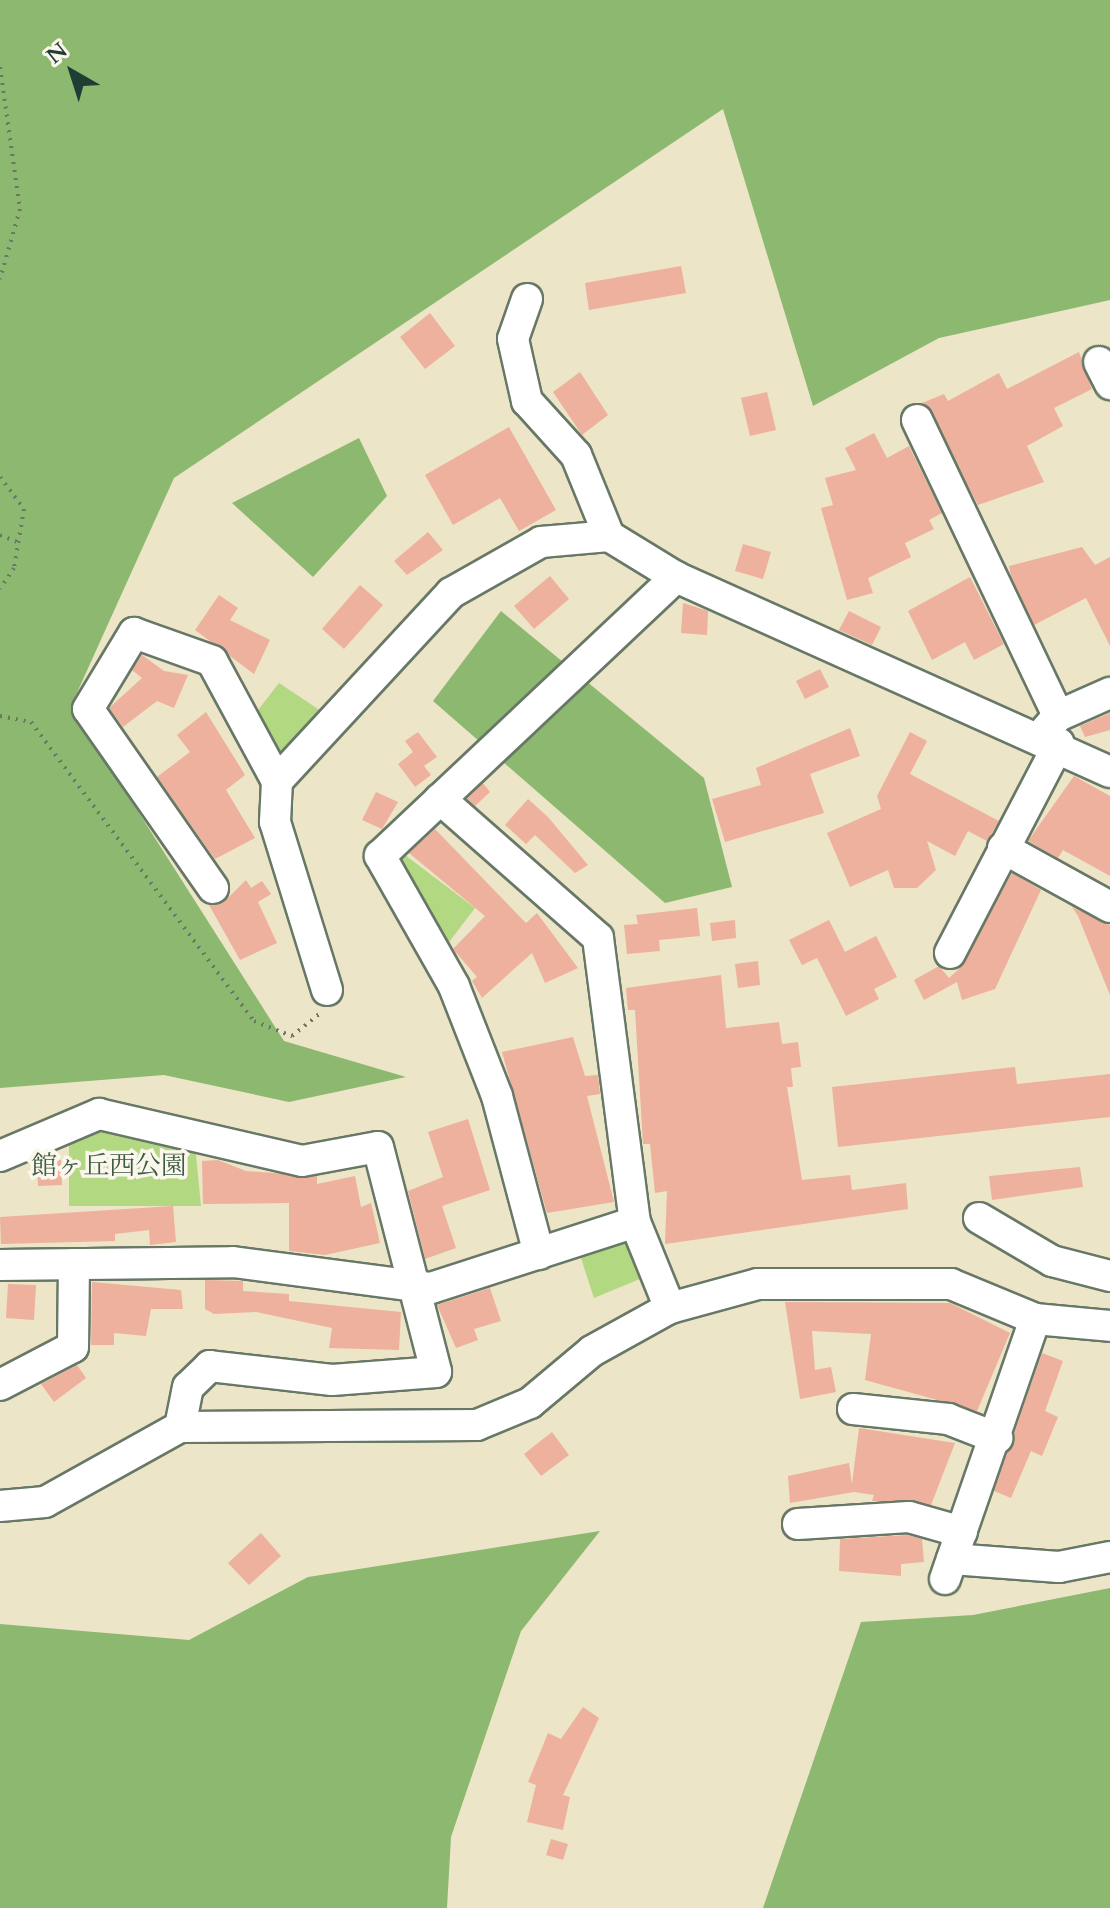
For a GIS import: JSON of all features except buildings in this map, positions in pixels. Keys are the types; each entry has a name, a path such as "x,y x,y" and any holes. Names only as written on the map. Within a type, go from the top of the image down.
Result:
{"street":[{"path":"527,299 513,339 527,401 576,455 609,536 676,577 1052,732 1110,772"},
{"path":"917,420 1052,732"},
{"path":"277,781 451,593 541,542 609,536"},
{"path":"539,1254 497,1096 454,986 380,856 676,577"},
{"path":"213,888 88,709 134,633 212,661 277,781 275,822 327,990"},
{"path":"950,953 1003,848 1052,732 1110,693"},
{"path":"440,799 598,938 635,1222 670,1308"},
{"path":"1003,848 1110,907"},
{"path":"0,1156 99,1114 302,1161 378,1147 436,1372 332,1380 210,1366 188,1387 180,1427"},
{"path":"979,1218 1052,1261 1110,1276"},
{"path":"0,1265 233,1262 414,1287 539,1254 635,1222"},
{"path":"0,1385 73,1347 74,1264"},
{"path":"0,1506 45,1502 180,1427 477,1425 530,1403 592,1351 670,1308 758,1284 951,1284 1035,1319 1110,1326"},
{"path":"953,1557 997,1438 1035,1319"},
{"path":"853,1409 948,1419 997,1438"},
{"path":"798,1524 909,1517 953,1557 1059,1567 1110,1557"}],"path":[{"path":"0,67 20,209 0,279"},
{"path":"0,477 24,509 14,568 0,589"},
{"path":"0,535 17,542"},
{"path":"0,716 31,722 254,1021 292,1036 312,1026 327,990"}],"green space":[{"path":"0,0 1110,0 1110,300 939,338 813,406 723,109 174,478 71,706 284,1041 406,1077 289,1102 164,1075 0,1088"},
{"path":"359,438 387,496 313,577 232,503"},
{"path":"501,611 704,778 732,887 665,903 433,701"},
{"path":"279,683 324,713 291,753 273,751 255,714"},
{"path":"401,852 475,908 443,950 393,860"},
{"name":"館ヶ丘西公園","path":"103,1123 195,1145 201,1206 69,1206 69,1142"},
{"path":"631,1235 647,1276 594,1298 579,1252"},
{"path":"600,1531 521,1631 451,1837 447,1908 0,1908 0,1624 189,1640 308,1577"},
{"path":"1110,1588 1110,1908 763,1908 861,1622 973,1615"}]}
